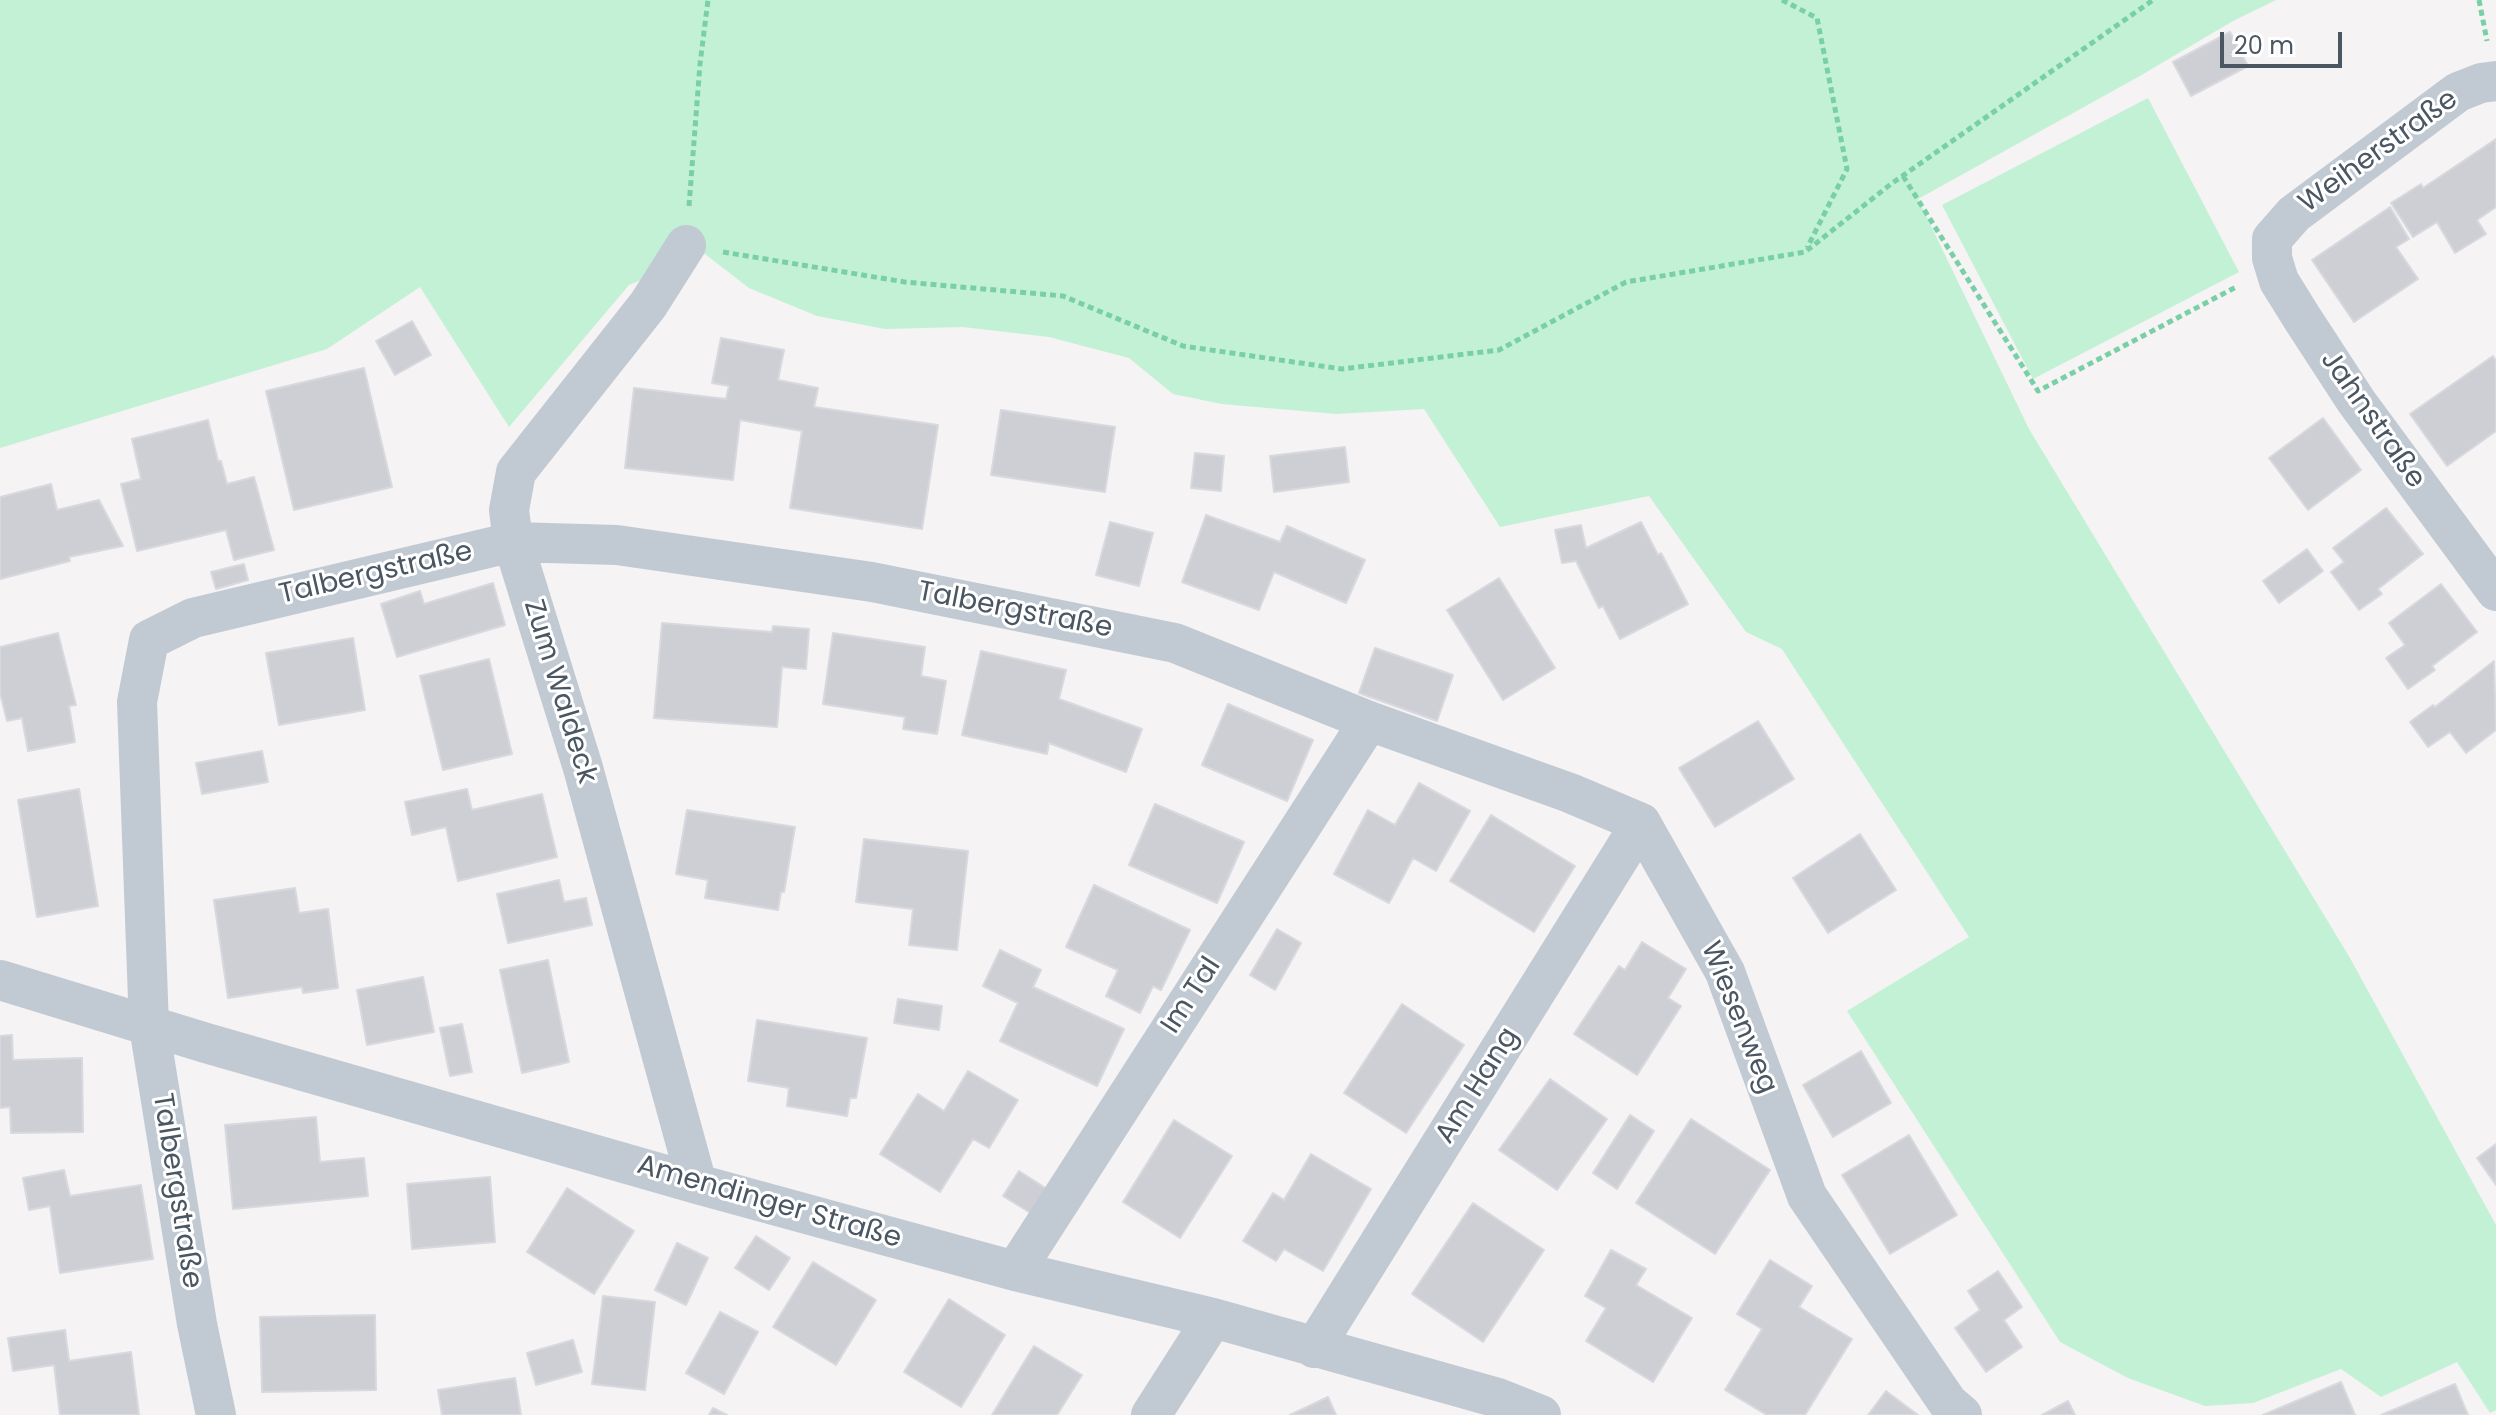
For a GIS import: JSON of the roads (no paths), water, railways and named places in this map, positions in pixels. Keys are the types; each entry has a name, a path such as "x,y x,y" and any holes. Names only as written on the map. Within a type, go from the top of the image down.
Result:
{"street":[{"name":"Weiherstraße","path":"2273,253 2294,214 2458,92 2496,81"},
{"name":"Zum Waldeck","path":"686,245 648,305 516,472 509,510 513,542 583,768 697,1184"},
{"name":"Jahnstraße","path":"2273,253 2286,293 2356,401 2496,591"},
{"name":"Talbergstraße","path":"216,1415 197,1324 149,1026 137,702 149,640 193,618 513,542 617,545 872,582 1175,643 1369,721"},
{"path":"1369,721 1570,793 1641,823"},
{"name":"Im Tal","path":"1015,1271 1369,721"},
{"name":"Am Hang","path":"1314,1348 1641,823"},
{"name":"Wiesenweg","path":"1641,823 1725,972 1807,1196 1948,1403 1962,1415"},
{"name":"Amendinger Straße","path":"0,980 697,1184 1015,1271 1213,1318 1498,1398 1541,1415"},
{"path":"1151,1415 1213,1318"}]}
